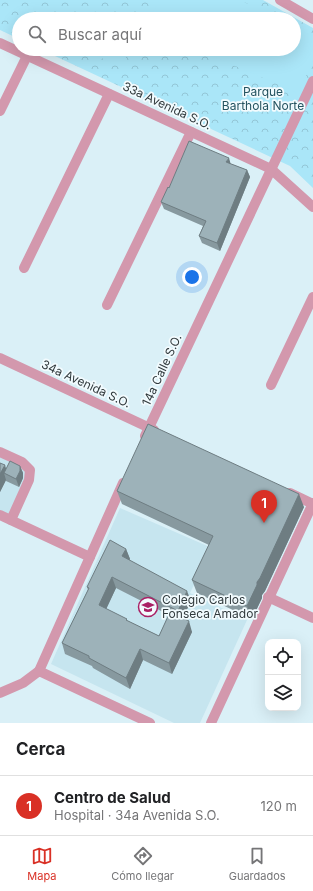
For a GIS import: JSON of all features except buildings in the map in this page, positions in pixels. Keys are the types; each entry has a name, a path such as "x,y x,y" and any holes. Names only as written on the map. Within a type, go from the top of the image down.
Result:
{"street":[{"path":"280,0 301,12"},
{"path":"301,12 313,19"},
{"name":"33a Avenida S.O.","path":"0,43 12,49"},
{"path":"0,111 27,56"},
{"name":"33a Avenida S.O.","path":"27,56 271,169 313,207"},
{"name":"14a Calle S.O.","path":"142,442 313,81"},
{"path":"24,268 109,94"},
{"path":"107,305 190,132"},
{"path":"271,385 313,297"},
{"name":"34a Avenida S.O.","path":"0,358 163,435"},
{"path":"0,452 22,462 30,470 29,480 10,520"},
{"path":"0,693 23,683 39,671 129,471"},
{"path":"211,723 268,597 313,504 284,491"},
{"path":"0,516 90,556"},
{"path":"268,597 313,618"},
{"path":"39,671 150,723"}],"shaded area":[{"path":"0,452 30,470 11,520 0,515"},
{"name":"Colegio Carlos Fonseca Amador","path":"120,508 212,548 190,593 247,620 200,723 174,723 51,664"}],"green space":[{"name":"Parque Barthola Norte","path":"0,0 263,0 284,12 12,12 12,36 0,30"},
{"path":"159,0 240,0 264,12 153,12"},
{"path":"90,9 96,12 88,12"},
{"name":"Parque Barthola Norte","path":"301,21 313,28 313,188 290,166 55,56 301,56"},
{"path":"301,30 313,36 313,61 298,93 212,56 301,56"},
{"path":"98,56 127,56 121,68"}],"place":[{"name":"Centro de Salud","path":"264,523"},
{"name":"Colegio Carlos Fonseca Amador","path":"148,607"}]}
